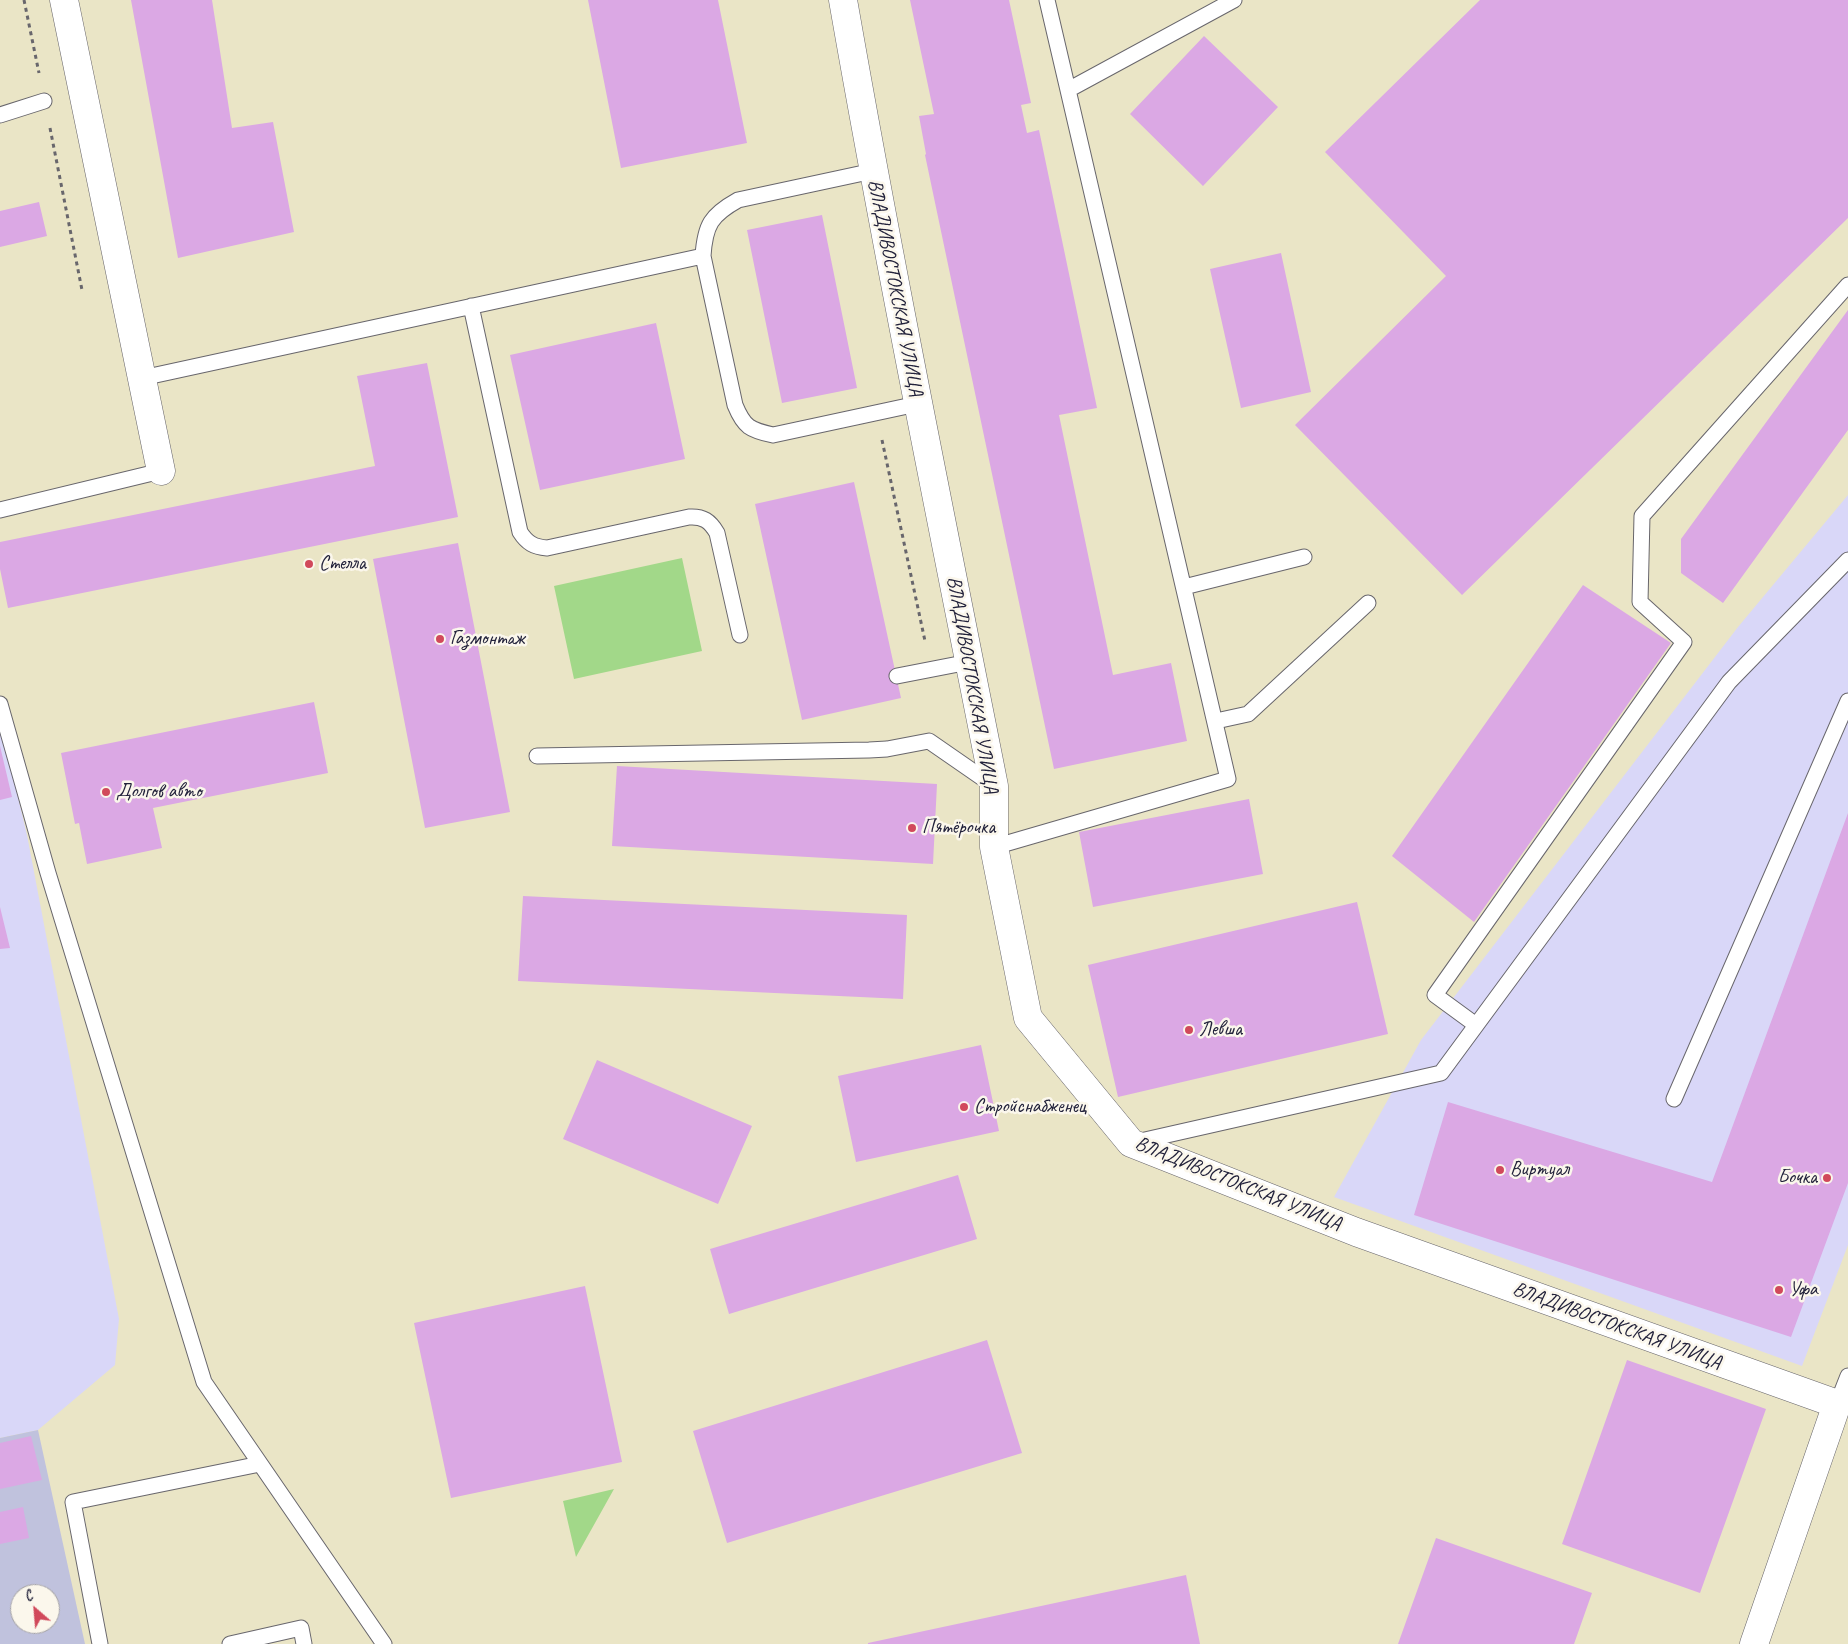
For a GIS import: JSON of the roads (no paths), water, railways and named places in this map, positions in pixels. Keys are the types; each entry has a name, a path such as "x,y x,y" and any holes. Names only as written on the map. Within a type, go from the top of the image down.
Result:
{"street":[{"path":"64,0 161,471"},
{"name":"ВЛАДИВОСТОКСКАЯ УЛИЦА","path":"843,0 917,404 994,786 994,847 1028,1018 1131,1143 1356,1232 1837,1404"},
{"path":"1754,1644 1837,1404"}],"lane":[{"path":"994,847 1228,780 1216,721 1046,0"},
{"path":"1068,90 1234,0"},
{"path":"0,115 44,101"},
{"path":"873,171 738,200 722,210 710,223 704,238 702,256 735,406 740,418 748,427 755,431 773,435 917,404"},
{"path":"142,378 702,256"},
{"path":"1476,1025 1435,995 1684,642 1640,602 1642,516 1848,285"},
{"path":"471,306 520,532 524,538 537,547 547,548 689,517 698,516 706,519 712,524 717,533 740,636"},
{"path":"0,510 161,471"},
{"path":"1184,587 1304,557"},
{"path":"1131,1143 1441,1073 1729,682 1848,560"},
{"path":"1216,721 1248,714 1368,603"},
{"path":"897,676 970,662"},
{"path":"1674,1099 1848,701"},
{"path":"0,704 48,873 204,1382 384,1644"},
{"path":"537,756 869,750 887,749 929,741 994,786"},
{"path":"1837,1404 1848,1376"},
{"path":"100,1644 73,1502 260,1464"},
{"path":"230,1644 301,1628 304,1644"}],"place":[{"name":"Стелла","path":"309,564"},
{"name":"Газмонтаж","path":"440,639"},
{"name":"Долгов авто","path":"106,792"},
{"name":"Пятёрочка","path":"912,828"},
{"name":"Левша","path":"1189,1030"},
{"name":"Стройснабженец","path":"964,1107"},
{"name":"Виртуал","path":"1500,1170"},
{"name":"Бочка","path":"1827,1178"},
{"name":"Уфа","path":"1779,1290"}]}
